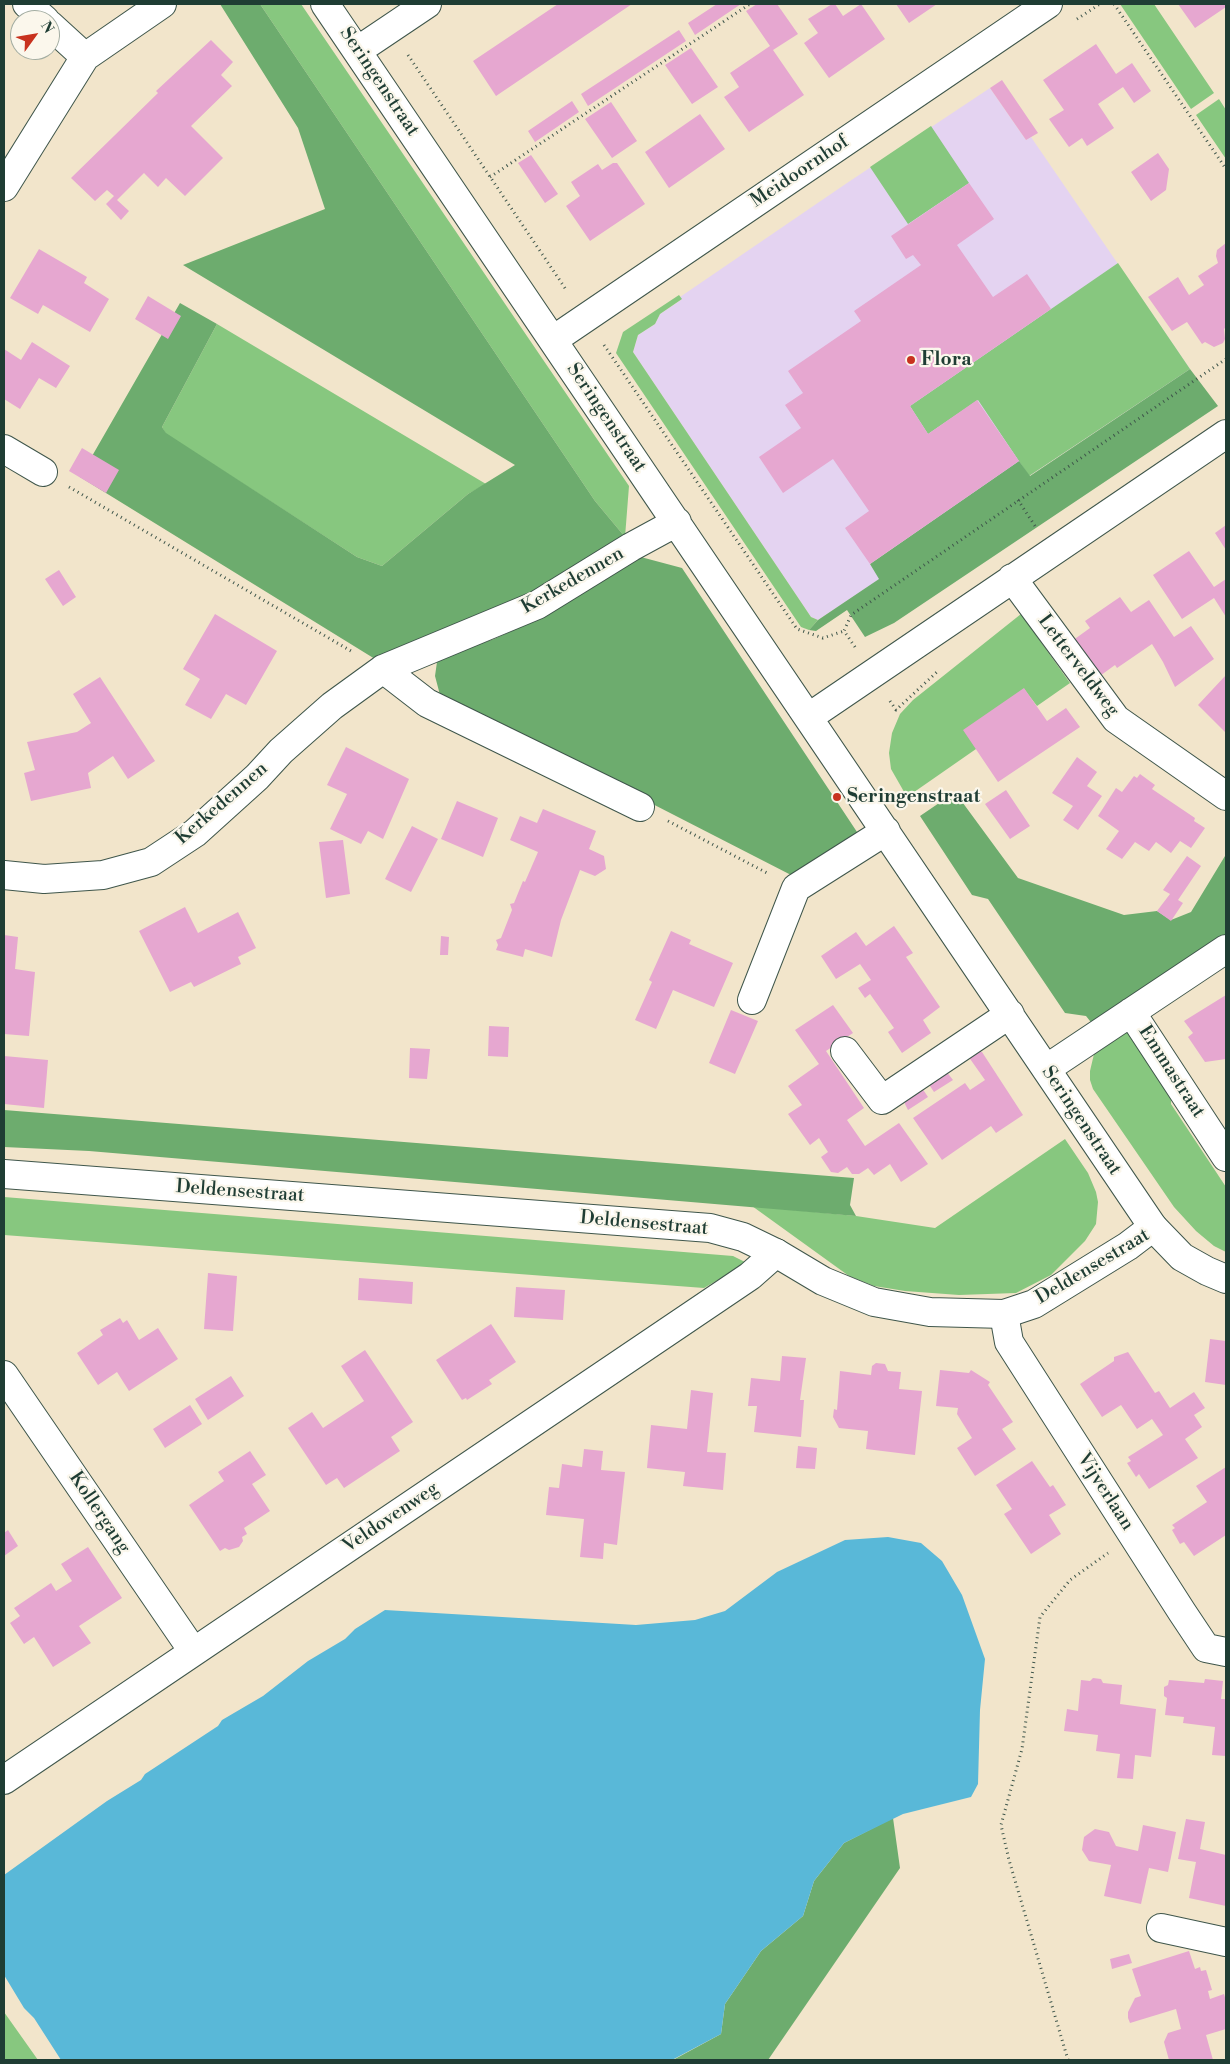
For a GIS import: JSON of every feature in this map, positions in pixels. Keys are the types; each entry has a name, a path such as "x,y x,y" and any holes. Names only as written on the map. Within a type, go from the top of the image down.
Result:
{"street":[{"path":"4,187 85,57 162,4"},
{"name":"Seringenstraat","path":"326,4 1154,1227"},
{"path":"357,51 427,4"},
{"name":"Meidoornhof","path":"552,340 1048,4"},
{"path":"60,34 85,57"},
{"path":"809,717 1226,434"},
{"path":"4,449 43,472"},
{"name":"Kerkedennen","path":"4,875 44,879 103,875 151,862 195,833 257,777 295,738 332,706 383,669 537,605 630,547 677,522"},
{"name":"Letterveldweg","path":"1012,578 1116,719 1226,796"},
{"path":"383,669 427,703 640,806"},
{"path":"752,1000 796,888 886,831"},
{"name":"Emmastraat","path":"1046,1069 1226,949"},
{"name":"Emmastraat","path":"1131,1012 1226,1157"},
{"path":"845,1052 882,1100 1010,1014"},
{"name":"Deldensestraat","path":"4,1174 710,1228 743,1237 776,1253 823,1282 874,1302 930,1312 1004,1314 1034,1304 1128,1246 1154,1227 1182,1257 1226,1279"},
{"name":"Veldovenweg","path":"4,1780 750,1276 776,1253"},
{"name":"Vijverlaan","path":"1004,1314 1009,1342 1206,1648 1226,1652"},
{"name":"Kollergang","path":"4,1375 193,1651"},
{"path":"1160,1928 1226,1942"}],"path":[{"path":"490,177 750,4"},
{"path":"1076,20 1100,4"},
{"path":"1114,4 1226,169"},
{"path":"390,28 569,294"},
{"path":"610,338 603,343 797,630 823,638 844,631"},
{"path":"43,472 383,669"},
{"path":"640,806 796,888"},
{"path":"1068,2060 1009,1860 1001,1825 1022,1750 1040,1617 1070,1580 1132,1535"}],"shaded area":[{"name":"Flora","path":"990,88 1026,140 1031,137 1190,369 1029,476 1019,462 870,564 880,579 818,620 811,617 633,352 638,335 655,324 660,314 681,300 680,297"}],"green space":[{"path":"220,4 260,4 595,501 625,537 547,585 489,612 375,659 80,477 180,303 217,324 162,427 166,433 357,557 382,566 468,494 515,465 183,265 325,209 298,128"},
{"path":"260,4 301,4 629,486 625,537 595,501"},
{"path":"1120,4 1154,4 1214,93 1191,109"},
{"path":"1219,99 1226,110 1226,159 1196,115"},
{"path":"931,126 969,183 908,224 870,167"},
{"path":"1118,263 1190,369 1029,476 978,400 928,434 910,406"},
{"path":"679,295 682,299 660,314 655,324 638,335 633,352 811,617 818,620 809,630 801,627 616,353 623,332"},
{"path":"217,324 486,484 468,494 382,566 357,557 166,434 162,427"},
{"path":"1190,369 1218,406 894,623 865,637 847,610 816,631 809,630 818,620 879,579 870,564 1019,461 1030,476"},
{"path":"637,556 682,568 859,835 793,876 440,695 435,676 437,662 441,657 494,639 545,616"},
{"path":"1021,614 1070,683 1037,706 1024,689 976,749 907,797 891,769 889,753 892,733 900,714 913,700"},
{"path":"945,799 960,799 1018,878 1124,915 1157,911 1171,920 1191,912 1225,856 1226,935 1094,1026 1086,1016 1065,1013 988,899 972,895 920,816"},
{"path":"1124,1031 1129,1031 1172,1084 1171,1104 1226,1187 1226,1252 1214,1246 1196,1231 1174,1207 1093,1089 1090,1071 1094,1054 1099,1047"},
{"path":"4,1110 854,1178 850,1205 856,1216 89,1151 4,1147"},
{"path":"1065,1139 1088,1173 1096,1192 1098,1202 1096,1224 1085,1241 1051,1275 1016,1293 959,1295 905,1291 874,1286 849,1276 752,1206 856,1216 935,1228"},
{"path":"4,1197 733,1256 747,1263 704,1288 4,1235"},
{"path":"893,1818 900,1868 768,2060 673,2060 721,2034 725,2004 761,1951 803,1916 814,1881 844,1843"},
{"path":"4,2012 38,2060 4,2060"}],"water":[{"path":"888,1537 921,1543 942,1561 962,1595 985,1659 980,1710 978,1784 971,1797 903,1814 844,1843 814,1881 803,1916 761,1951 725,2004 721,2034 672,2060 61,2060 34,2018 24,2008 4,1975 4,1875 107,1801 141,1780 145,1774 218,1726 222,1720 263,1696 308,1661 345,1639 355,1629 385,1610 636,1625 695,1620 725,1611 777,1572 845,1540"}],"building":[{"path":"558,4 632,4 496,96 473,61"},
{"path":"717,4 741,4 695,35 688,23"},
{"path":"757,4 777,4 798,34 773,50 804,95 749,132 724,97 739,87 730,73 770,46 746,11"},
{"path":"835,4 843,16 861,4 885,39 829,78 804,43 818,33 808,19"},
{"path":"896,4 937,4 909,23"},
{"path":"1178,4 1226,4 1226,7 1195,28"},
{"path":"679,30 686,41 588,106 581,94"},
{"path":"211,40 233,62 221,75 232,86 191,126 223,158 185,196 166,178 158,187 144,173 117,200 129,211 121,220 106,204 114,196 107,190 95,201 71,178 158,93 156,91"},
{"path":"1096,44 1116,74 1132,63 1151,91 1134,103 1123,87 1098,104 1114,128 1087,146 1082,138 1069,147 1049,119 1064,110 1043,80"},
{"path":"691,48 718,87 692,104 665,65"},
{"path":"1002,80 1038,133 1026,140 990,88"},
{"path":"572,101 579,112 535,142 528,131"},
{"path":"611,102 637,141 612,158 585,119"},
{"path":"700,114 725,149 669,188 645,152"},
{"path":"1158,153 1169,169 1166,190 1151,201 1131,172"},
{"path":"531,155 558,194 545,203 518,163"},
{"path":"613,163 617,163 645,204 590,241 566,206 580,196 571,182 598,164 602,170"},
{"path":"969,183 994,219 957,245 993,297 1027,274 1051,309 910,406 928,434 977,400 1019,461 870,564 845,528 869,511 833,459 783,493 759,457 801,428 785,405 803,393 788,371 861,321 854,311 921,265 913,255 906,259 891,236"},
{"path":"1226,243 1225,339 1223,343 1214,347 1205,342 1202,344 1187,322 1172,331 1148,297 1178,277 1189,295 1204,285 1198,276 1218,263 1217,250"},
{"path":"39,249 87,277 84,283 109,299 90,332 43,305 38,314 10,298"},
{"path":"148,296 181,316 168,339 135,319"},
{"path":"32,342 70,366 56,388 39,378 20,409 4,399 4,349 21,360"},
{"path":"82,448 119,470 106,493 69,471"},
{"path":"1226,525 1226,550 1215,533"},
{"path":"1189,551 1214,587 1226,579 1226,617 1214,598 1182,619 1153,575"},
{"path":"59,570 76,597 63,606 45,579"},
{"path":"1120,597 1131,612 1149,600 1174,637 1191,626 1214,659 1175,687 1152,644 1117,668 1115,665 1097,678 1072,641 1090,628 1085,621"},
{"path":"215,614 277,651 246,705 226,694 211,719 185,705 200,679 183,669"},
{"path":"1226,675 1226,733 1198,705"},
{"path":"100,677 155,761 128,779 113,756 88,773 91,788 31,801 24,773 35,770 27,742 77,732 91,723 73,694"},
{"path":"1024,688 1047,721 1066,708 1080,727 998,782 963,730"},
{"path":"346,747 409,779 383,839 368,831 361,844 330,829 347,794 327,785"},
{"path":"1077,757 1097,772 1087,786 1102,796 1078,830 1063,820 1073,806 1052,793"},
{"path":"1140,774 1155,785 1152,789 1195,818 1194,821 1205,828 1191,848 1180,841 1171,853 1156,842 1149,851 1135,842 1122,859 1106,849 1119,831 1098,816 1116,788 1122,792 1134,776 1137,778"},
{"path":"1006,790 1030,826 1010,839 985,804"},
{"path":"457,801 498,818 483,857 441,839"},
{"path":"543,809 596,831 589,849 604,856 606,869 595,876 580,870 561,920 552,957 525,949 523,957 496,950 498,945 496,940 501,938 512,910 510,904 514,903 538,852 510,840 520,816 537,823"},
{"path":"412,826 438,839 411,892 385,879"},
{"path":"343,840 350,894 326,898 319,842"},
{"path":"1187,856 1201,866 1178,900 1183,903 1171,921 1157,911 1170,894 1163,890"},
{"path":"185,907 198,933 238,912 256,948 238,957 241,964 194,987 191,982 170,992 139,931"},
{"path":"894,926 913,953 906,957 940,1007 923,1020 931,1033 902,1053 888,1032 894,1028 870,994 865,998 858,988 871,980 860,964 836,979 821,956 856,932 866,946"},
{"path":"671,931 691,940 689,944 733,963 714,1007 673,990 656,1029 635,1020 652,982 649,980"},
{"path":"4,935 18,937 15,969 35,972 29,1036 4,1034"},
{"path":"441,936 449,937 448,955 440,955"},
{"path":"1226,995 1226,1059 1205,1062 1188,1037 1193,1033 1184,1021"},
{"path":"833,1005 853,1033 826,1051 864,1108 847,1120 865,1146 899,1123 928,1164 901,1182 890,1164 874,1175 868,1168 859,1174 852,1174 847,1167 838,1173 831,1172 821,1157 828,1152 819,1138 810,1145 788,1114 802,1105 788,1086 819,1064 795,1030"},
{"path":"731,1010 758,1021 735,1074 709,1063"},
{"path":"489,1026 509,1027 508,1057 488,1056"},
{"path":"410,1048 430,1049 427,1079 409,1078"},
{"path":"975,1051 982,1052 1023,1115 996,1133 991,1126 942,1160 913,1118 965,1083 970,1090 985,1080 968,1056"},
{"path":"4,1056 48,1060 44,1108 4,1104"},
{"path":"946,1071 953,1080 934,1092 928,1083"},
{"path":"922,1088 928,1097 908,1110 905,1099"},
{"path":"208,1273 237,1276 233,1331 204,1329"},
{"path":"359,1278 413,1282 412,1304 358,1300"},
{"path":"516,1287 565,1290 563,1320 514,1317"},
{"path":"120,1318 123,1323 127,1320 139,1340 158,1328 178,1359 129,1391 117,1372 98,1385 77,1353 103,1335 100,1330"},
{"path":"491,1324 516,1362 489,1380 492,1384 467,1400 466,1398 462,1400 436,1360"},
{"path":"1210,1339 1226,1341 1226,1385 1205,1382"},
{"path":"365,1350 413,1422 391,1437 400,1451 344,1488 337,1478 326,1485 288,1428 312,1412 323,1428 364,1401 341,1366"},
{"path":"1128,1352 1155,1393 1159,1391 1170,1408 1194,1392 1205,1408 1194,1415 1202,1427 1185,1439 1198,1458 1149,1489 1139,1474 1136,1477 1127,1463 1131,1461 1128,1457 1163,1435 1152,1419 1137,1429 1121,1405 1102,1417 1080,1384 1114,1361 1114,1357"},
{"path":"782,1356 806,1358 800,1400 804,1400 801,1437 754,1432 757,1406 748,1406 751,1378 780,1381"},
{"path":"876,1363 885,1364 888,1371 901,1372 899,1389 922,1391 915,1455 866,1449 868,1431 839,1428 833,1417 834,1409 837,1410 840,1371 871,1375 872,1366"},
{"path":"940,1370 969,1373 971,1370 990,1382 988,1385 1013,1422 1002,1429 1016,1449 975,1476 957,1448 972,1438 957,1414 958,1408 936,1406"},
{"path":"231,1376 244,1396 208,1420 195,1399"},
{"path":"691,1390 713,1393 707,1452 726,1453 723,1490 683,1486 685,1472 647,1468 651,1425 687,1429"},
{"path":"190,1405 202,1424 165,1448 153,1429"},
{"path":"798,1446 817,1448 815,1469 796,1468"},
{"path":"584,1449 603,1451 601,1470 625,1472 617,1545 604,1543 603,1559 580,1557 584,1519 546,1515 549,1487 559,1488 562,1464 582,1467"},
{"path":"250,1451 266,1475 252,1484 270,1511 244,1528 247,1534 242,1537 243,1541 239,1547 229,1550 225,1548 220,1551 189,1505 224,1481 218,1472"},
{"path":"1032,1461 1050,1487 1053,1485 1066,1505 1049,1515 1061,1534 1031,1554 1004,1514 1012,1509 996,1485"},
{"path":"1226,1467 1226,1535 1194,1556 1184,1542 1180,1544 1172,1530 1175,1528 1172,1525 1207,1502 1196,1486"},
{"path":"8,1530 18,1546 4,1556 4,1533"},
{"path":"88,1547 122,1598 79,1626 91,1643 53,1667 34,1637 24,1644 10,1623 20,1616 14,1608 51,1583 56,1591 72,1581 61,1564"},
{"path":"1093,1678 1101,1679 1103,1683 1122,1685 1120,1704 1156,1709 1151,1757 1135,1755 1133,1779 1117,1778 1120,1754 1096,1751 1098,1735 1064,1731 1067,1709 1078,1711 1081,1680 1090,1681"},
{"path":"1205,1679 1223,1681 1221,1699 1226,1699 1226,1756 1212,1755 1215,1727 1183,1723 1184,1717 1165,1715 1167,1698 1164,1696 1164,1687 1168,1685 1169,1680 1204,1683"},
{"path":"1186,1819 1205,1822 1200,1849 1226,1855 1226,1906 1189,1898 1196,1862 1178,1859"},
{"path":"1143,1825 1176,1832 1168,1872 1149,1868 1141,1904 1104,1896 1111,1865 1089,1861 1082,1850 1084,1837 1095,1829 1109,1832 1116,1846 1138,1851"},
{"path":"1189,1951 1195,1969 1200,1967 1201,1971 1206,1970 1212,1990 1208,1991 1210,1999 1224,1994 1226,2001 1226,2029 1206,2035 1213,2060 1169,2060 1164,2042 1168,2033 1181,2029 1176,2009 1130,2023 1128,2018 1128,2012 1135,1998 1141,1996 1132,1969"},
{"path":"1129,1954 1132,1963 1112,1969 1110,1959"}],"place":[{"name":"Flora","path":"911,360"},
{"name":"Seringenstraat","path":"837,797"}]}
